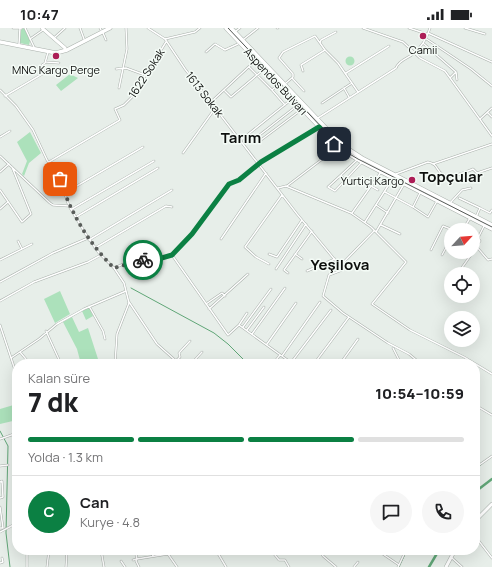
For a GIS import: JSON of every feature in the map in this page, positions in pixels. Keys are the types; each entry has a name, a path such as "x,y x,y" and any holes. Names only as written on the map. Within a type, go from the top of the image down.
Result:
{"main road":[{"path":"0,41 53,51 65,48 102,29 110,28"},
{"name":"Aspendos Bulvarı","path":"226,28 284,84 336,140 348,150 404,184 492,229"},
{"name":"Aspendos Bulvarı","path":"231,28 241,42 278,84 340,149 357,160 450,203 492,225"},
{"path":"0,41 48,52 61,52 102,29"}],"street":[{"path":"14,28 22,28"},
{"path":"22,28 34,47"},
{"path":"19,44 22,28"},
{"path":"30,39 43,28 65,48"},
{"path":"55,38 65,28"},
{"path":"80,28 84,39"},
{"path":"119,88 125,68 128,49 126,28"},
{"path":"148,28 165,39 195,32 200,28"},
{"path":"235,33 240,28"},
{"path":"206,52 215,44 225,50 241,42 258,28"},
{"path":"363,28 400,40 416,52 420,58 441,69 451,79 492,136"},
{"path":"409,28 428,34 492,62"},
{"path":"316,119 396,68 398,64 416,52 424,44 430,28"},
{"path":"465,28 485,34"},
{"path":"102,29 106,40"},
{"path":"320,43 321,40 336,32"},
{"path":"304,91 292,78 293,74 279,58 283,52 315,36 325,50 338,63 358,92"},
{"path":"425,38 471,69 492,86"},
{"name":"1613 Sokak","path":"165,39 282,195 340,266"},
{"name":"1622 Sokak","path":"49,162 120,120 115,109 127,103 166,42"},
{"path":"424,44 456,72 457,80"},
{"path":"346,74 389,46"},
{"path":"303,71 302,65 325,50"},
{"path":"5,96 44,72 42,65 46,62 48,52"},
{"path":"212,102 257,60"},
{"path":"46,62 59,63"},
{"path":"249,67 285,104"},
{"path":"116,69 125,68 145,75"},
{"path":"224,90 231,97 264,68"},
{"path":"451,79 456,72"},
{"path":"284,84 292,78"},
{"path":"322,103 352,83"},
{"path":"272,90 278,84"},
{"path":"344,88 349,98"},
{"path":"0,90 16,106 33,130 49,162 60,179 71,210 95,248 114,268 124,283 128,301 157,344 174,359"},
{"path":"241,140 292,99"},
{"path":"257,137 298,105"},
{"path":"183,153 216,107"},
{"path":"480,119 492,108"},
{"path":"261,140 302,109"},
{"path":"488,112 492,117"},
{"path":"114,268 133,262 158,259 172,255 195,230 229,184 239,180 259,163 319,127"},
{"path":"0,137 10,131"},
{"path":"433,164 492,144"},
{"path":"65,193 143,147"},
{"path":"287,186 325,158 330,158 340,149"},
{"path":"0,156 53,205 69,206"},
{"path":"357,160 328,188 335,191 362,162"},
{"path":"71,210 154,161"},
{"path":"364,222 394,177 422,164 428,162 433,164 440,169 442,174 450,176 473,169 477,173 492,168"},
{"path":"0,172 9,164"},
{"path":"0,190 22,222 30,214 12,167"},
{"path":"76,216 158,168"},
{"path":"352,213 381,172"},
{"path":"221,239 266,173"},
{"path":"341,175 345,181"},
{"path":"404,184 381,225 340,266 342,270 329,275 323,295 349,317 415,359"},
{"path":"278,188 284,185 287,186 352,213 375,231 406,262 372,304 410,330 467,359"},
{"path":"371,186 378,190"},
{"path":"450,203 462,190 471,188"},
{"path":"0,282 53,253 89,239 172,190"},
{"path":"384,192 428,216 437,201"},
{"path":"412,207 421,192"},
{"path":"269,264 256,257 245,247 282,195"},
{"path":"459,198 491,214 492,210"},
{"path":"0,209 8,202"},
{"path":"376,205 388,213"},
{"path":"95,248 166,206 172,207"},
{"path":"476,217 480,208"},
{"path":"467,223 470,218"},
{"path":"269,254 277,257 302,220"},
{"path":"276,269 306,224"},
{"path":"381,225 400,234"},
{"path":"431,250 444,226"},
{"path":"480,235 485,226"},
{"path":"288,273 284,270 312,231"},
{"path":"18,241 22,249"},
{"path":"0,260 32,244"},
{"path":"442,255 444,251"},
{"path":"480,251 488,260 492,259"},
{"path":"295,254 302,259"},
{"path":"0,301 34,282 88,262 101,255"},
{"path":"172,255 228,335 239,325 247,313"},
{"path":"308,271 335,259"},
{"path":"209,309 248,274"},
{"path":"252,334 285,288"},
{"path":"243,327 271,289"},
{"path":"0,325 12,358 39,339 46,331 89,306 126,291"},
{"path":"206,304 222,293 225,296"},
{"path":"115,359 117,334 128,301"},
{"path":"277,359 320,302"},
{"path":"267,344 296,303"},
{"path":"89,306 103,331 105,339"},
{"path":"247,330 264,307"},
{"path":"296,359 331,310"},
{"path":"318,359 349,317"},
{"path":"239,325 286,359"},
{"path":"46,331 59,359"},
{"path":"344,359 358,339"},
{"path":"178,359 180,357 180,352 190,341"},
{"path":"393,346 399,359"},
{"path":"20,352 26,359"},
{"path":"196,359 202,352"},
{"path":"480,367 492,374"},
{"path":"480,408 492,416"},
{"path":"0,439 12,434"},
{"path":"480,464 492,456"},
{"path":"0,466 8,464"},
{"path":"0,482 2,481 3,497 0,498"},
{"path":"480,516 492,504"},
{"path":"0,507 2,528 0,528"},
{"path":"0,532 12,526"},
{"path":"480,542 492,558"},
{"path":"26,555 27,567"},
{"path":"47,567 48,555"},
{"path":"66,567 67,555"},
{"path":"102,555 104,567"},
{"path":"137,555 136,562 139,567"},
{"path":"133,560 160,555"},
{"path":"169,555 177,567"},
{"path":"219,555 226,567"},
{"path":"275,555 279,560 284,559 289,567"},
{"path":"322,555 336,567"},
{"path":"384,555 398,566 404,555"},
{"path":"446,567 451,557 462,567"},
{"path":"0,563 4,562 2,558"},
{"path":"121,561 125,567"},
{"path":"354,567 358,562"}],"green space":[{"path":"24,28 30,41 29,45 20,43 21,30"},
{"path":"350,56 355,61 350,66 345,61"},
{"path":"70,74 78,78 61,91 56,85"},
{"path":"30,132 41,153 29,163 24,176 22,174 27,161 17,142"},
{"path":"60,291 70,314 55,323 44,299"},
{"path":"89,307 93,316 86,320 82,311"},
{"path":"72,317 79,332 88,328 98,359 80,359 77,349 63,322"},
{"path":"12,405 12,421 0,424 0,409"}],"waterway":[{"path":"131,288 214,333 243,359"},
{"path":"0,431 8,446 6,533 10,567"},
{"path":"480,488 492,479"},
{"path":"399,567 405,555"},
{"path":"429,567 436,555"}],"tram line":[{"path":"228,28 343,150 492,227"}],"way so far":[{"path":"60,179 69,206 98,253 114,268 126,263 143,260"}],"place":[{"name":"Camii","path":"423,36"},
{"name":"MNG Kargo Perge","path":"56,56"},
{"name":"Yurtiçi Kargo","path":"412,180"}],"district":[{"name":"Tarım","path":"241,137"},
{"name":"Topçular","path":"451,176"},
{"name":"Yeşilova","path":"340,264"}],"route":[{"path":"143,260 158,259 172,255 192,234 229,184 239,180 261,162 319,127 334,144"}]}
